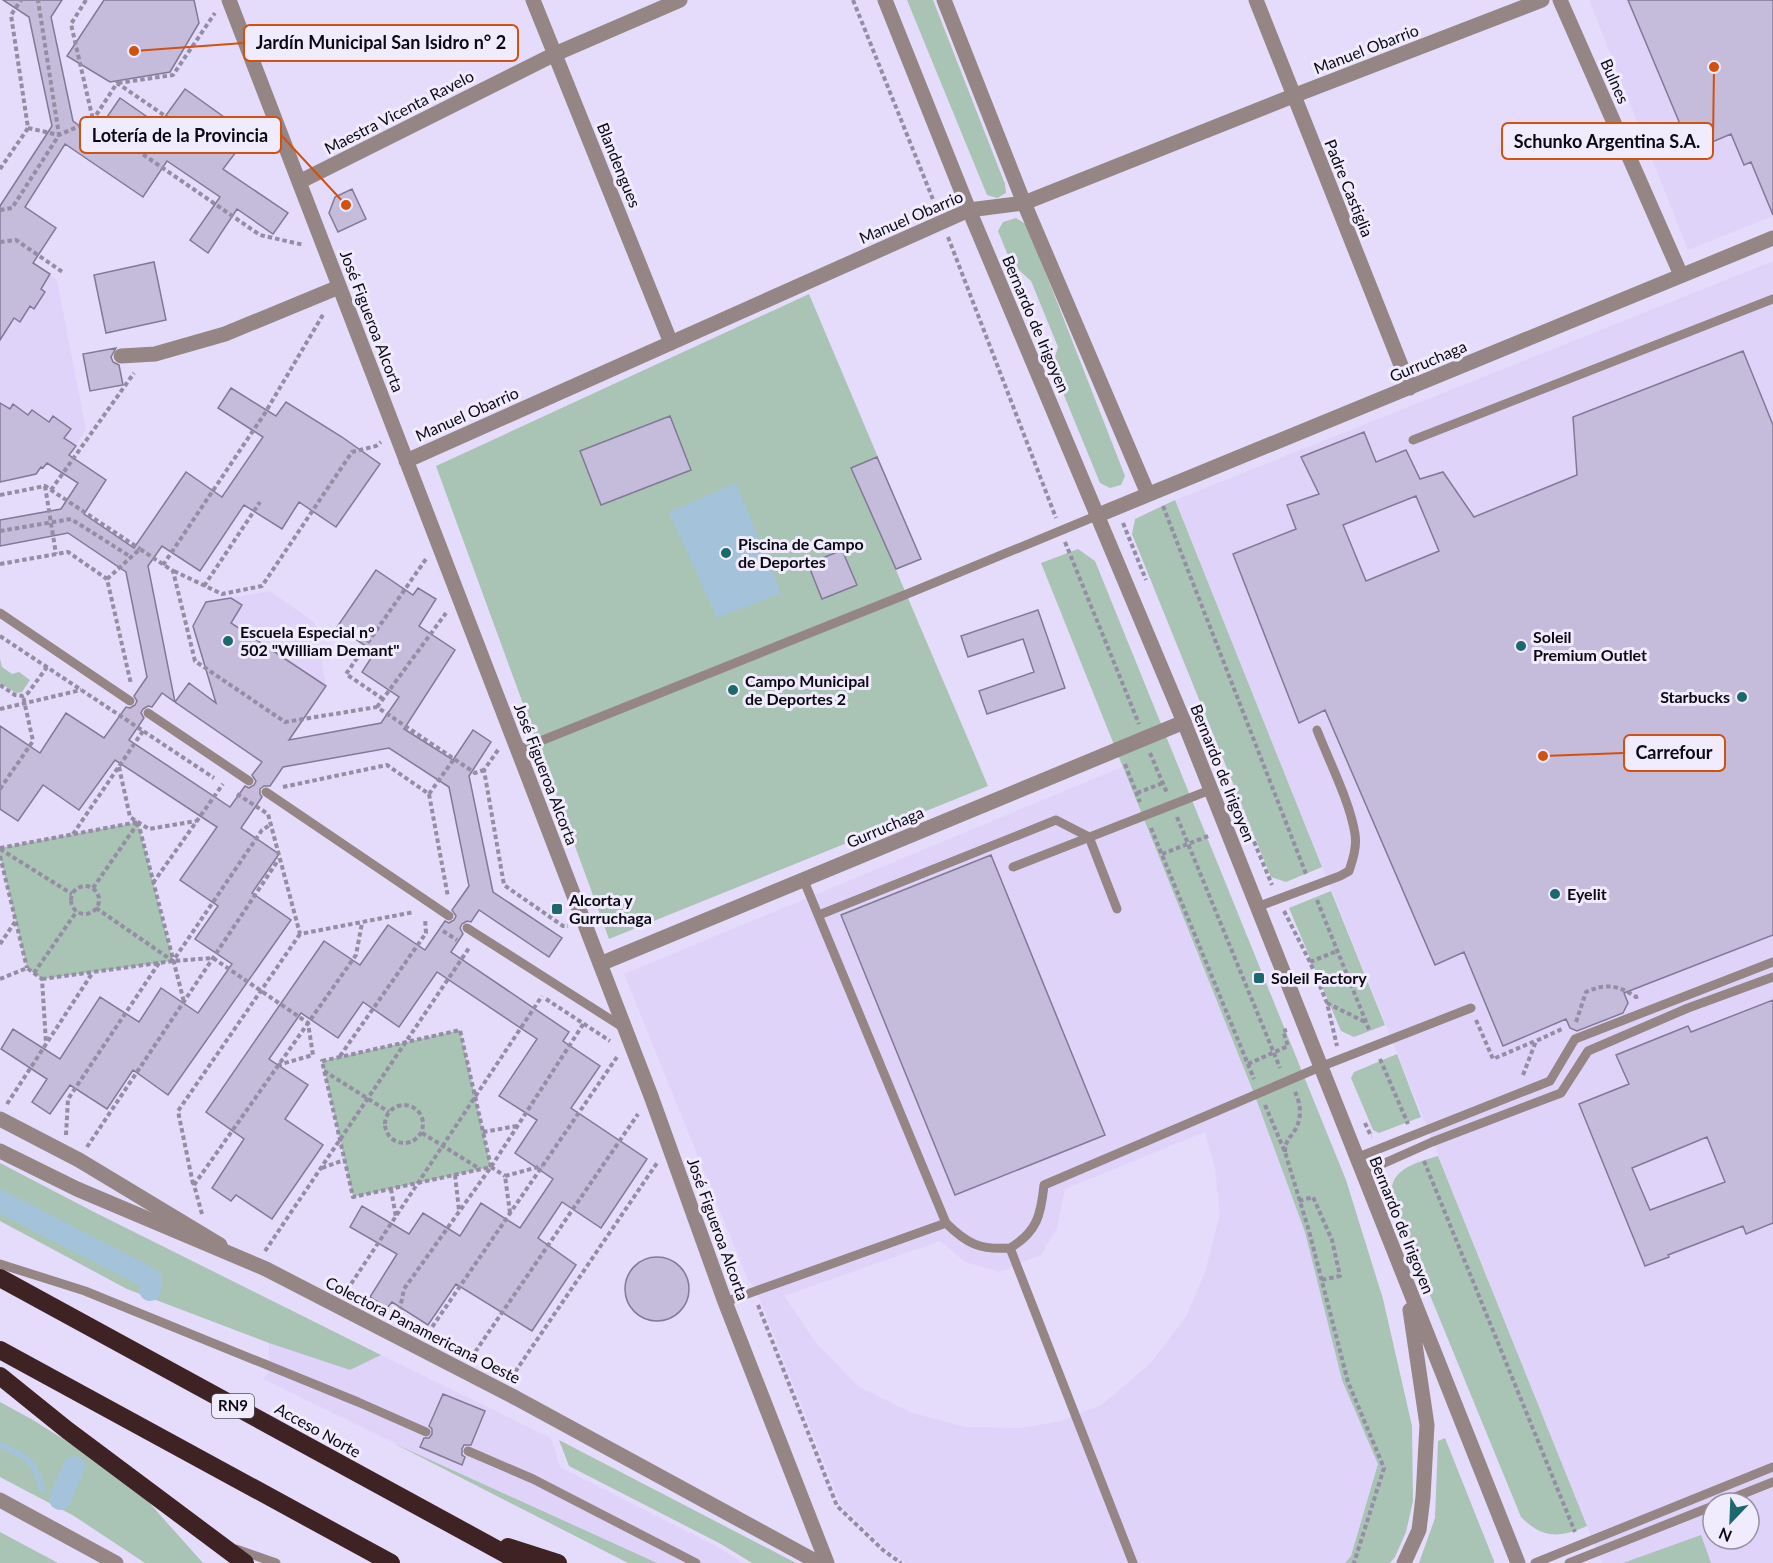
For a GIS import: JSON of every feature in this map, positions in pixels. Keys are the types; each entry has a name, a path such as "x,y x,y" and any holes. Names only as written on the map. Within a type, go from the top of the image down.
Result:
{"highway":[{"name":"Acceso Norte","path":"0,1278 522,1563"},
{"path":"0,1350 391,1563"},
{"path":"0,1376 67,1430 245,1563"},
{"path":"466,1533 558,1563"}],"street":[{"name":"Blandengues","path":"533,0 671,343"},
{"name":"Maestra Vicenta Ravelo","path":"299,182 555,54 680,0"},
{"name":"Bernardo de Irigoyen","path":"885,0 969,210 1184,722 1518,1563"},
{"path":"944,0 1024,203 1152,493"},
{"name":"Padre Castiglia","path":"1256,0 1410,388"},
{"name":"Manuel Obarrio","path":"406,461 969,210 1024,203 1542,0"},
{"name":"Bulnes","path":"1560,0 1681,275"},
{"name":"José Figueroa Alcorta","path":"223,5 299,182 625,1029 629,1053 651,1096 725,1302 827,1563"},
{"name":"Gurruchaga","path":"1096,516 1773,238"},
{"path":"121,356 155,354 225,334 339,286"},
{"name":"Gurruchaga","path":"600,964 1184,722"},
{"path":"3,1113 72,1157 249,1261"},
{"name":"Colectora Panamericana Oeste","path":"0,1150 77,1189 249,1261 502,1391 819,1563"},
{"path":"1404,1563 1419,1530 1427,1425 1406,1283"},
{"path":"0,1500 116,1563"}],"lane":[{"path":"1413,440 1773,299"},
{"path":"518,750 1096,516"},
{"path":"0,613 130,701"},
{"path":"148,713 249,781"},
{"path":"1257,907 1349,871 1354,856 1355,836 1349,811 1317,730"},
{"path":"1013,867 1210,790"},
{"path":"266,792 449,916"},
{"path":"819,915 1056,820 1089,837 1117,909"},
{"path":"804,881 946,1223 971,1244 990,1249 1010,1248 1025,1239 1037,1222 1044,1185 1320,1067 1471,1008"},
{"path":"467,928 625,1029"},
{"path":"1356,1158 1550,1081 1575,1039 1773,962"},
{"path":"1362,1173 1432,1142 1561,1094 1588,1051 1688,1008 1773,977"},
{"path":"725,1302 946,1223"},
{"path":"1010,1248 1133,1563"},
{"path":"0,1264 85,1291 426,1432"},
{"path":"468,1451 533,1479 696,1563"},
{"path":"1534,1563 1773,1467"},
{"path":"1750,1491 1773,1482"},
{"path":"1569,1563 1701,1511"},
{"path":"214,1541 276,1563"}],"path":[{"path":"0,169 28,128 11,15 21,0"},
{"path":"38,0 60,135"},
{"path":"86,0 71,24 93,120 260,235 325,250"},
{"path":"853,0 942,222 1060,529 1145,739 1286,1082 1297,1095 1299,1105 1297,1126 1287,1139 1285,1152"},
{"path":"0,210 12,208 60,135 93,120 117,83 173,75 223,5"},
{"path":"117,83 196,137"},
{"path":"28,128 60,135"},
{"path":"0,242 16,240 64,273"},
{"path":"163,565 265,413 339,286"},
{"path":"51,490 147,355"},
{"path":"0,495 45,486 163,565 222,594 262,586 352,452 376,446 394,430"},
{"path":"45,486 56,554"},
{"path":"1152,493 1375,1047 1413,1135"},
{"path":"204,586 260,502"},
{"path":"1116,507 1148,583"},
{"path":"0,531 71,519 131,557"},
{"path":"383,699 346,674 438,542"},
{"path":"107,579 140,549"},
{"path":"0,564 68,552 107,579 132,688"},
{"path":"173,571 195,661 285,722 377,707 475,773 484,770 511,733"},
{"path":"377,707 459,596"},
{"path":"0,636 268,814 300,934"},
{"path":"0,685 15,695 23,696 28,693 47,667"},
{"path":"0,709 81,690"},
{"path":"0,789 33,741 23,696"},
{"path":"74,834 143,731"},
{"path":"1119,750 1285,1152 1348,1382 1384,1468 1354,1563"},
{"path":"429,794 454,759"},
{"path":"280,787 387,765 429,794 448,900"},
{"path":"119,767 130,817 149,829 196,821"},
{"path":"484,770 504,885 563,926 585,924"},
{"path":"1137,793 1163,783"},
{"path":"153,883 223,784"},
{"path":"1233,790 1278,900 1310,962 1327,1003 1340,1061"},
{"path":"0,848 138,822"},
{"path":"138,822 184,1002"},
{"path":"93,888 138,822"},
{"path":"173,961 261,830 270,825"},
{"path":"1162,854 1226,829"},
{"path":"0,848 72,894"},
{"path":"0,856 27,968 42,979 173,961 213,958 308,1023 313,1055 322,1061 353,1197 491,1167 505,1176 542,1166"},
{"path":"72,1157 184,1002 280,858"},
{"path":"79,887 93,888 99,900 96,908 89,913 77,911 72,903 72,894 79,887"},
{"path":"96,908 173,961"},
{"path":"34,973 77,911"},
{"path":"208,1237 178,1111 300,934 413,911 434,925"},
{"path":"340,1057 426,933 425,919"},
{"path":"0,944 15,921"},
{"path":"194,1185 356,955 362,922"},
{"path":"442,930 478,954"},
{"path":"249,1261 340,1140 469,948"},
{"path":"1310,962 1337,951"},
{"path":"72,1157 68,1099 159,963"},
{"path":"0,980 27,968"},
{"path":"3,1113 93,972"},
{"path":"42,979 46,1044"},
{"path":"418,1348 542,1166 629,1053 533,990"},
{"path":"336,1306 542,996"},
{"path":"1327,1003 1366,1022"},
{"path":"1471,1008 1493,1059 1536,1041"},
{"path":"394,1336 404,1289 491,1167 584,1023"},
{"path":"322,1061 460,1030 491,1167"},
{"path":"278,1065 313,1055"},
{"path":"324,1071 388,1112"},
{"path":"462,1371 651,1096"},
{"path":"399,1105 413,1106 424,1120 422,1133 408,1143 396,1141 387,1132 385,1125 388,1112 399,1105"},
{"path":"1362,1116 1371,1137"},
{"path":"483,1132 517,1126"},
{"path":"422,1133 480,1169"},
{"path":"502,1391 668,1147"},
{"path":"1418,1148 1581,1544"},
{"path":"320,1168 344,1160"},
{"path":"455,1174 460,1211"},
{"path":"505,1176 510,1213"},
{"path":"391,1189 396,1216"},
{"path":"1299,1202 1313,1197 1332,1240 1340,1276 1321,1280"},
{"path":"753,1291 837,1506 883,1550 902,1563"}],"shaded area":[{"path":"1589,0 1773,0 1773,216 1688,250"},
{"path":"16,251 57,280 86,430 58,470 47,463 43,468 0,482 0,254"},
{"path":"1773,261 1773,1563 1602,1563 1175,500"},
{"path":"270,591 315,623 326,686 313,705 284,712 202,656 193,626 206,602"},
{"path":"1122,767 1255,1096 1305,1232 1342,1380 1379,1464 1351,1556 1345,1563 906,1563 883,1546 841,1505 756,1290 748,1280 624,974","holes":["991,855 1104,1135 955,1195 841,915","1205,1132 1215,1168 1220,1214 1205,1272 1186,1317 1150,1364 1101,1405 1061,1421 1021,1428 965,1427 913,1413 859,1387 818,1345 784,1296 940,1241 965,1262 1000,1272 1041,1255 1057,1228 1065,1189"]},
{"path":"269,1343 349,1370 381,1355 551,1438 560,1467 718,1547 743,1563 647,1563 536,1512 263,1379 269,1372"}],"green space":[{"path":"907,0 933,0 1005,184 1006,193 997,198 987,195"},
{"path":"1016,218 1027,225 1125,476 1121,485 1110,488 1100,483 1052,366 1058,347 1031,281 1011,263 998,231 1003,222"},
{"name":"Campo Municipal de Deportes 2","path":"809,294 921,559 896,570 988,786 609,939 436,466"},
{"path":"1175,500 1322,867 1286,882 1271,877 1132,534 1135,519"},
{"path":"1078,549 1095,561 1346,1180 1383,1299 1412,1426 1413,1501 1406,1532 1390,1563 1345,1563 1351,1556 1378,1464 1342,1380 1305,1232 1255,1096 1041,563"},
{"path":"0,659 2,667 12,674 19,672 30,680 22,692 16,693 0,683"},
{"path":"138,822 173,961 42,979 27,968 0,848"},
{"path":"1331,891 1385,1025 1354,1037 1341,1031 1289,908"},
{"path":"460,1030 491,1167 353,1197 322,1061"},
{"path":"1397,1054 1421,1117 1379,1133 1373,1130 1351,1078 1354,1072"},
{"path":"1438,1156 1587,1526 1577,1530 1560,1534 1544,1533 1521,1517 1395,1210 1392,1187 1400,1172"},
{"path":"0,1163 381,1355 350,1370 269,1343 127,1289 0,1221"},
{"path":"0,1402 93,1458 145,1498 203,1563 145,1563 74,1516 0,1477"},
{"path":"1445,1438 1494,1563 1419,1563 1435,1518 1438,1441"},
{"path":"559,1440 796,1563 752,1563 721,1544 569,1466"},
{"path":"393,1443 657,1563 628,1563"},
{"path":"0,1532 58,1563 0,1563"},
{"path":"1701,1535 1701,1551 1707,1551 1711,1563 1623,1563"}],"water":[{"name":"Piscina de Campo de Deportes","path":"736,483 781,593 717,618 669,512"}],"building":[{"path":"3,0 62,0 51,17 73,121 94,136 120,98 159,125 185,89 249,135 223,169 288,213 273,234 237,209 208,253 190,240 220,197 167,161 143,197 65,144 25,207 56,228 33,263 50,274 41,289 45,292 34,309 30,306 20,322 14,318 0,340 0,206 52,126 29,17"},
{"path":"104,0 194,0 199,23 170,72 110,82 67,56"},
{"path":"1628,0 1773,0 1773,215 1751,162 1744,165 1731,134 1698,148 1688,143"},
{"path":"352,189 366,219 338,232 329,213 335,197"},
{"path":"154,262 166,320 106,333 94,275"},
{"path":"116,348 111,357 113,362 119,365 123,385 90,391 83,354"},
{"name":"Soleil Premium Outlet","path":"1743,351 1773,425 1773,935 1624,993 1628,1003 1623,1013 1577,1031 1570,1028 1566,1019 1503,1046 1464,952 1435,965 1325,710 1299,723 1233,554 1296,529 1287,505 1319,494 1301,457 1364,432 1376,462 1406,450 1420,479 1443,472 1474,517 1577,475 1573,417","holes":["1416,496 1439,551 1366,581 1343,525"]},
{"path":"231,388 276,416 286,402 380,464 336,527 299,502 282,529 244,505 200,571 162,546 148,566 175,702 189,683 216,703 193,626 206,602 231,598 242,605 231,623 326,686 289,740 381,723 399,697 362,672 375,652 337,627 376,570 413,595 418,588 436,599 419,626 455,650 404,729 453,760 473,730 491,742 469,776 493,892 562,938 549,957 479,910 471,922 467,921 462,924 460,928 463,934 451,952 569,1032 563,1041 600,1066 571,1108 647,1159 601,1228 562,1202 538,1238 576,1265 532,1331 456,1284 428,1325 392,1302 387,1308 370,1297 397,1254 350,1227 362,1206 409,1234 423,1213 460,1236 481,1203 520,1228 553,1179 515,1153 537,1120 499,1096 537,1039 437,972 399,1027 363,1002 338,1038 301,1013 269,1059 308,1085 285,1119 323,1145 272,1219 236,1195 231,1201 212,1188 244,1139 206,1112 324,941 360,965 388,925 425,950 445,921 449,923 454,920 456,916 452,910 469,886 449,787 389,748 283,767 270,786 260,789 262,797 241,828 279,854 252,893 291,920 168,1095 133,1070 107,1109 70,1085 50,1114 32,1102 47,1079 1,1049 13,1029 60,1059 100,997 139,1022 161,988 198,1013 232,964 195,939 218,906 180,880 217,827 115,760 79,810 43,785 18,821 0,809 0,726 40,753 66,713 104,738 126,707 130,708 135,705 137,701 134,696 147,677 126,572 68,533 0,546 0,520 61,509 78,483 47,463 36,474 0,482 0,403 10,409 13,404 28,415 32,410 49,422 53,416 71,429 64,438 76,446 69,455 106,480 84,514 134,548 186,472 222,497 263,437 218,408","holes":["162,693 262,762 252,775 256,781 254,785 249,788 245,786 230,807 129,740 144,718 141,713 143,709 148,706 152,707"]},
{"path":"670,416 691,470 601,505 580,451"},
{"path":"877,457 921,559 896,569 851,468"},
{"path":"842,550 857,585 822,599 808,564"},
{"path":"1038,610 1065,688 987,714 979,691 1034,672 1023,639 968,657 961,636"},
{"path":"991,855 1105,1135 955,1195 841,915"},
{"path":"1773,1000 1773,1223 1746,1234 1743,1226 1645,1266 1579,1104 1629,1084 1616,1055 1688,1026 1691,1032","holes":["1707,1137 1725,1182 1650,1210 1632,1168"]},
{"path":"651,1257 663,1257 680,1266 687,1277 689,1289 687,1301 680,1312 663,1321 651,1321 639,1316 630,1307 625,1295 625,1283 630,1271 639,1262"},
{"path":"443,1394 485,1411 471,1445 464,1445 462,1449 462,1455 465,1457 462,1465 420,1447 424,1438 429,1438 432,1434 429,1426"}],"waterway":[{"path":"0,1201 151,1279 150,1290"},
{"path":"0,1445 28,1460 36,1471 42,1489"},
{"path":"60,1499 74,1467"}],"place":[{"name":"Jardín Municipal San Isidro n° 2","path":"134,51"},
{"name":"Schunko Argentina S.A.","path":"1714,67"},
{"name":"Lotería de la Provincia","path":"346,205"},
{"name":"Piscina de Campo de Deportes","path":"726,553"},
{"name":"Escuela Especial n° 502 \"William Demant\"","path":"228,641"},
{"name":"Soleil Premium Outlet","path":"1521,646"},
{"name":"Campo Municipal de Deportes 2","path":"733,690"},
{"name":"Starbucks","path":"1742,697"},
{"name":"Carrefour","path":"1543,756"},
{"name":"Eyelit","path":"1555,894"},
{"name":"Alcorta y Gurruchaga","path":"557,909"},
{"name":"Soleil Factory","path":"1259,978"}]}
